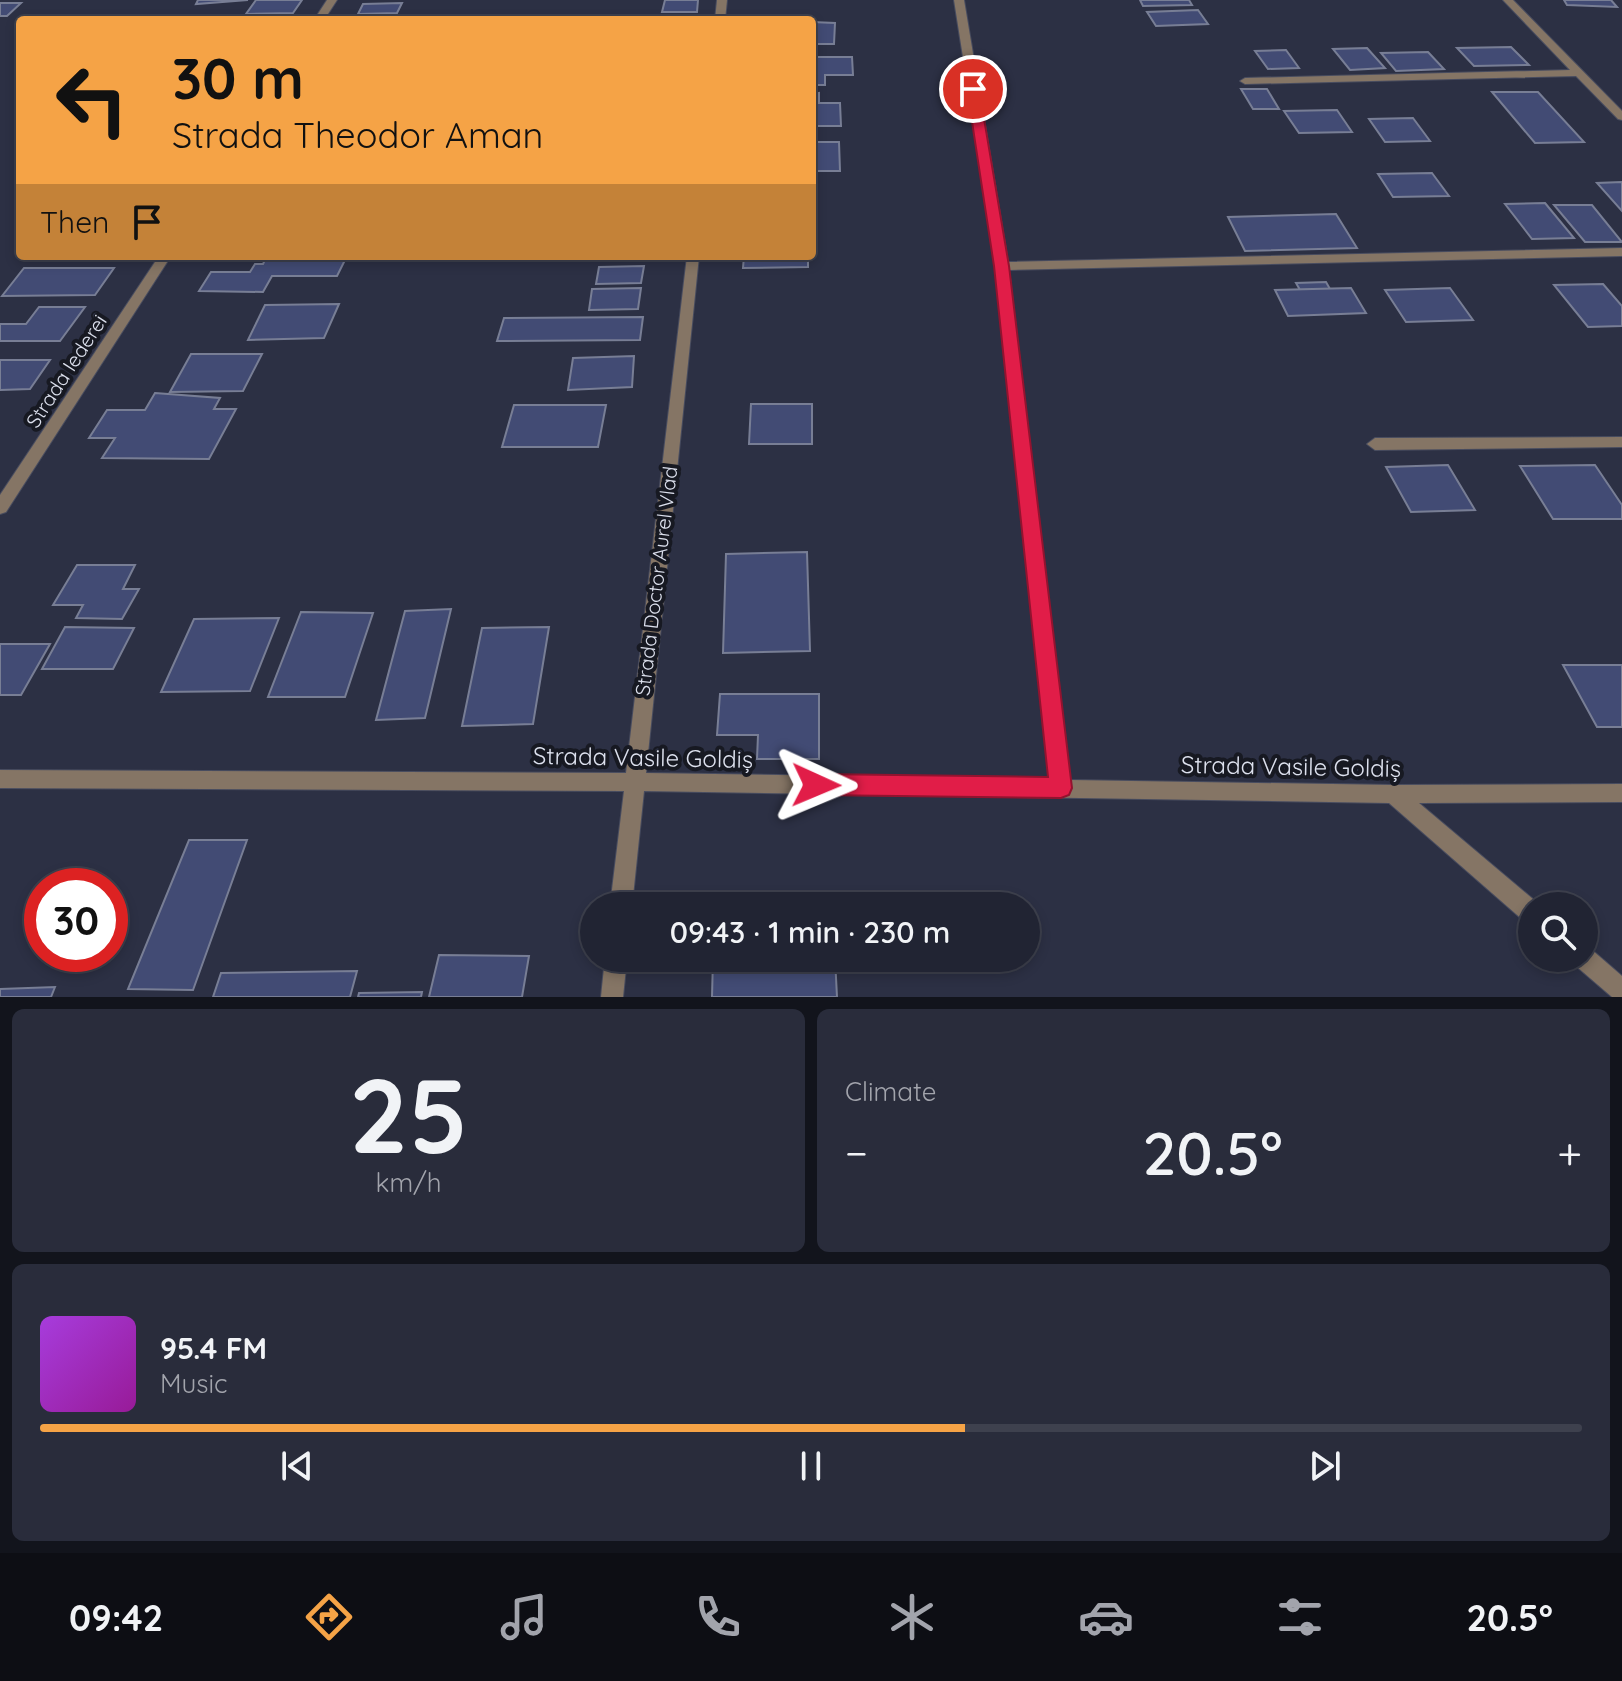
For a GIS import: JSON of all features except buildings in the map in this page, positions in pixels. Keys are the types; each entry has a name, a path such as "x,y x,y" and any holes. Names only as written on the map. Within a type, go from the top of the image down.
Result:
{"street":[{"path":"959,0 1002,266 1061,788"},
{"path":"1508,0 1622,117"},
{"path":"1245,81 1579,73"},
{"path":"1002,266 1622,252"},
{"name":"Strada Iederei","path":"0,508 162,260"},
{"name":"Strada Doctor Aurel Vlad","path":"622,892 693,260"},
{"path":"1375,444 1622,442"},
{"name":"Strada Vasile Goldiș","path":"0,779 633,782 1393,794 1622,793"},
{"path":"1393,794 1518,901"},
{"path":"1598,970 1622,991"},
{"path":"612,997 615,972"}],"route":[{"path":"816,785 1061,788 1002,266 973,89"}]}
